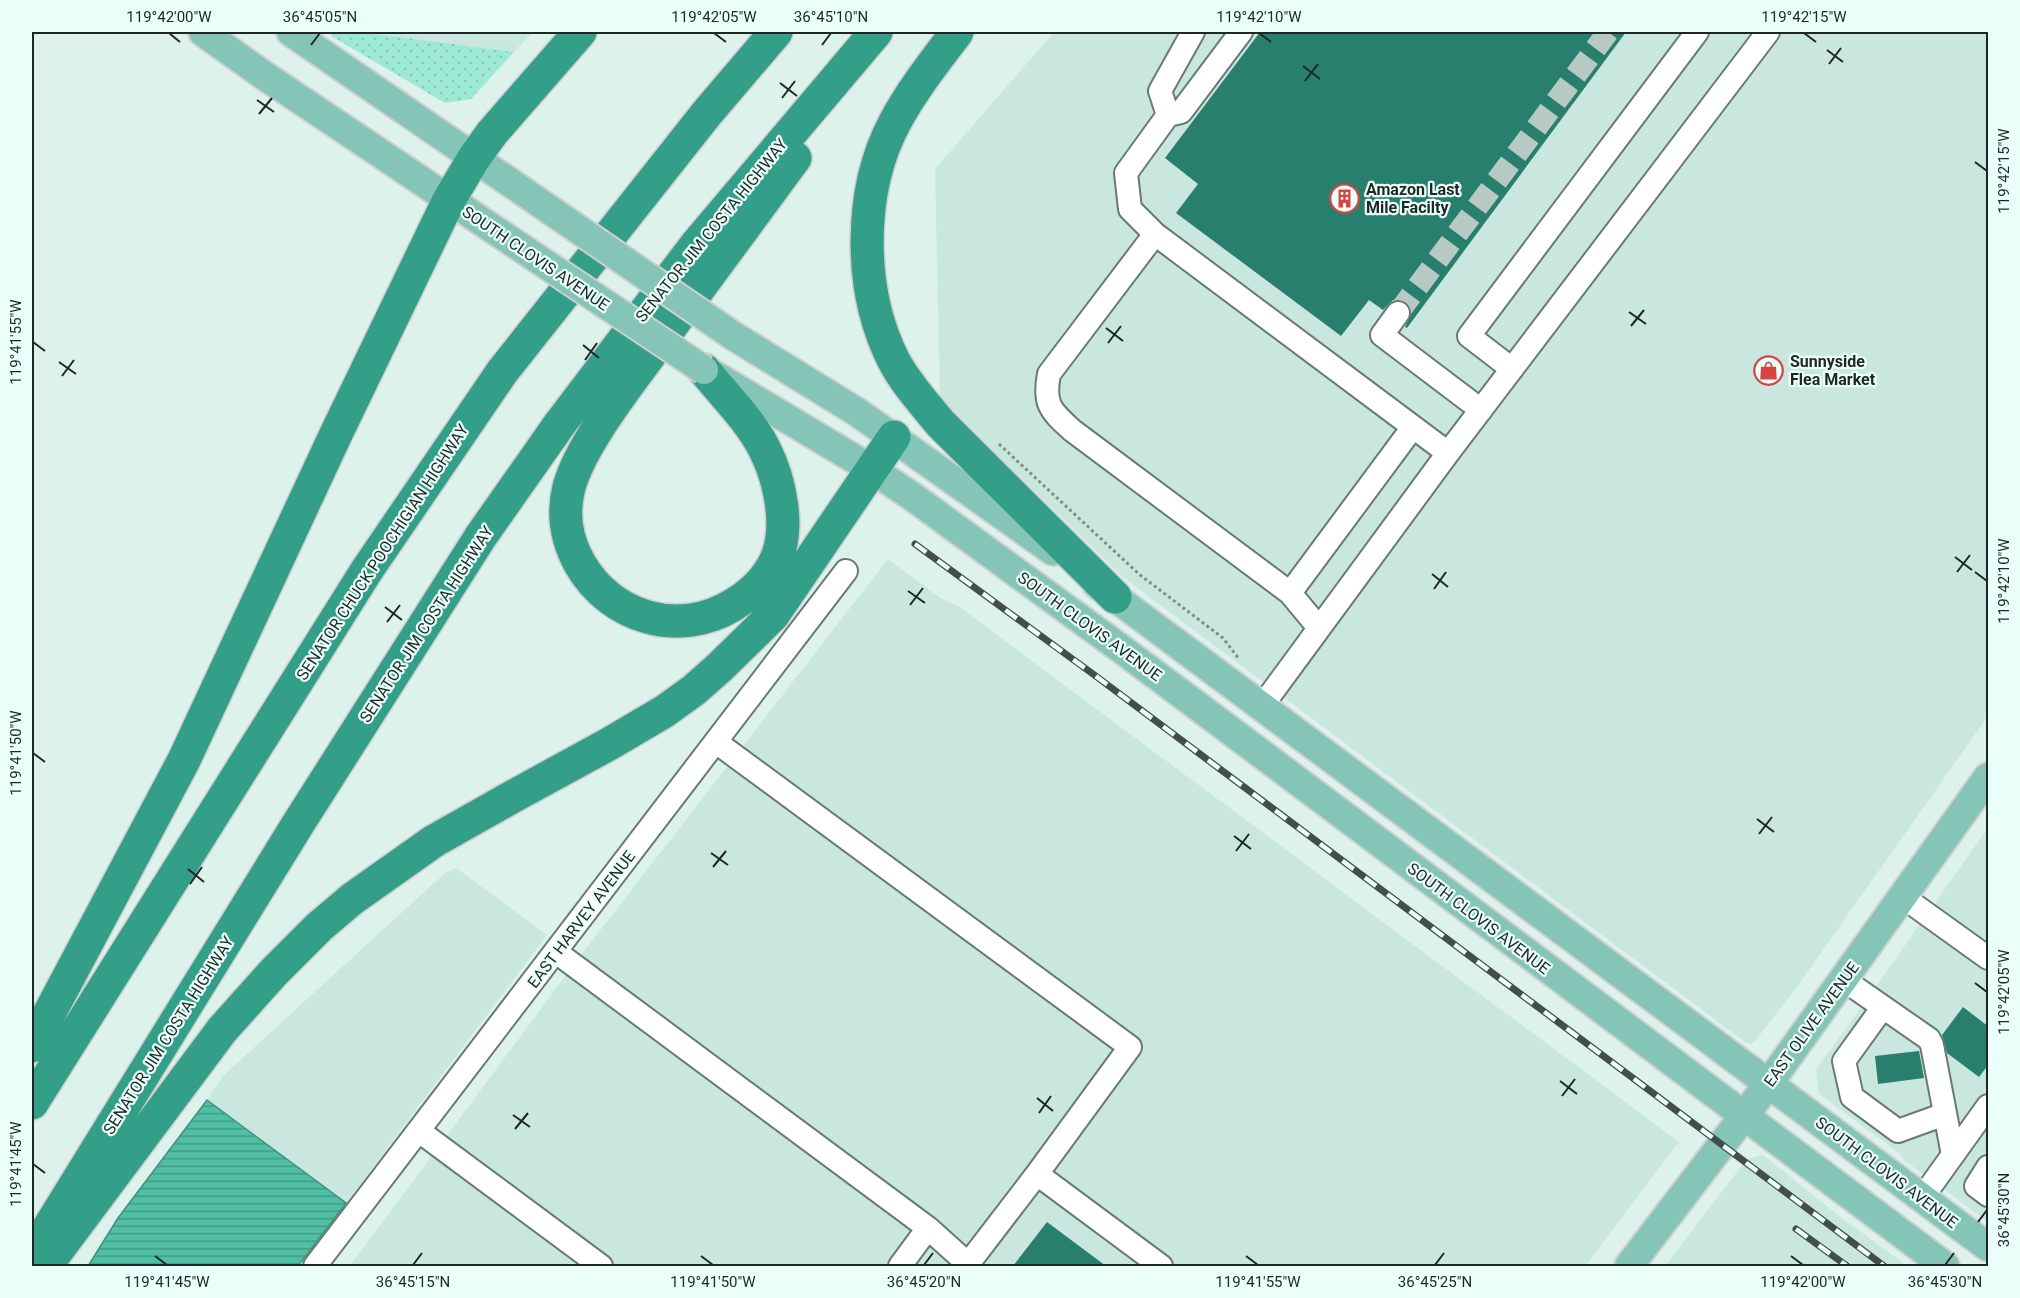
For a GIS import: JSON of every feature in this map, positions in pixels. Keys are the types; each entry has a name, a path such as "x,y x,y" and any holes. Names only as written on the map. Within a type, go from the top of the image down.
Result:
{"highway":[{"path":"32,1046 184,760 336,434 449,200 474,158 520,99 580,32"},
{"name":"SENATOR CHUCK POOCHIGIAN HIGHWAY","path":"32,1102 361,579 502,372 707,113 776,32"},
{"name":"SENATOR JIM COSTA HIGHWAY","path":"32,1256 292,835 481,536 559,425 696,245 876,32"},
{"path":"704,370 752,428 772,466 781,499 783,521 780,543 776,561 762,581 745,598 728,609 691,621 674,622 653,619 632,613 616,604 587,575 569,544 565,526 565,504 570,485 594,437 630,383 889,32"},
{"path":"957,32 895,122 875,176 867,231 869,270 876,310 894,361 940,423 1115,597"},
{"path":"46,1266 222,1030 311,935 352,899 434,842 482,813 609,744 665,711 694,690 773,615 894,437"}],"main road":[{"name":"SOUTH CLOVIS AVENUE","path":"203,32 704,370 873,470 1016,572 1946,1266"},
{"name":"SOUTH CLOVIS AVENUE","path":"291,32 732,335 894,437 1115,597 1989,1247"},
{"path":"1016,572 1097,611 1236,711 1246,711 1262,706"},
{"name":"EAST OLIVE AVENUE","path":"1629,1266 1985,790"}],"lane":[{"path":"1168,115 1160,91 1193,32"},
{"path":"1241,32 1181,112 1168,115 1126,173 1130,209 1155,234 1448,453"},
{"path":"1512,369 1468,336 1697,32"},
{"path":"1262,706 1448,453 1768,32"},
{"path":"1155,234 1049,374 1046,391 1051,411 1081,437 1290,593 1319,628"},
{"path":"1398,313 1382,335 1481,410"},
{"path":"1290,593 1413,427"},
{"name":"EAST HARVEY AVENUE","path":"315,1266 846,571"},
{"path":"556,952 928,1228 969,1265 1130,1047 716,742"},
{"path":"1903,897 1989,958"},
{"path":"1844,980 1929,1039 1953,1155"},
{"path":"1883,1007 1845,1061 1852,1097 1898,1131 1945,1114"},
{"path":"1922,1198 1953,1155 1982,1129 1989,1106"},
{"path":"419,1131 601,1266"},
{"path":"1989,1167 1976,1186 1989,1195"},
{"path":"1037,1174 1161,1266"},
{"path":"900,1266 928,1228"}],"path":[{"path":"993,438 1140,574 1223,638 1239,659"}],"shaded area":[{"path":"334,32 361,32 514,52 471,99 445,103 331,36"},
{"path":"361,32 533,32 514,52"},
{"path":"1054,32 1988,32 1988,716 1801,981 1751,1044 1745,1042 1124,578 940,399 935,169"},
{"path":"888,559 942,599 958,606 1679,1142 1585,1266 350,1266 578,959"},
{"path":"1988,828 1988,1222 1819,1094 1816,1069"},
{"path":"456,868 547,935 346,1203 207,1100 224,1075 445,873"},
{"path":"207,1100 346,1203 298,1266 88,1266 118,1218"},
{"path":"1763,1155 1907,1266 1665,1266 1747,1159"}],"building":[{"name":"Amazon Last Mile Facilty","path":"1260,32 1626,32 1407,328 1405,327 1411,314 1406,302 1393,300 1383,310 1369,300 1341,336 1176,213 1198,184 1165,158"},
{"path":"1963,1007 1989,1027 1989,1064 1979,1077 1947,1053 1942,1035"},
{"path":"1919,1051 1924,1078 1878,1084 1875,1056"},
{"path":"1047,1222 1106,1266 1013,1266"}],"tunnel":[{"path":"1398,313 1608,32"}],"railway":[{"path":"915,544 1093,674 1884,1266"},
{"path":"1796,1229 1847,1266"}],"place":[{"name":"Amazon Last Mile Facilty","path":"1345,198"},
{"name":"Sunnyside Flea Market","path":"1769,370"}]}
